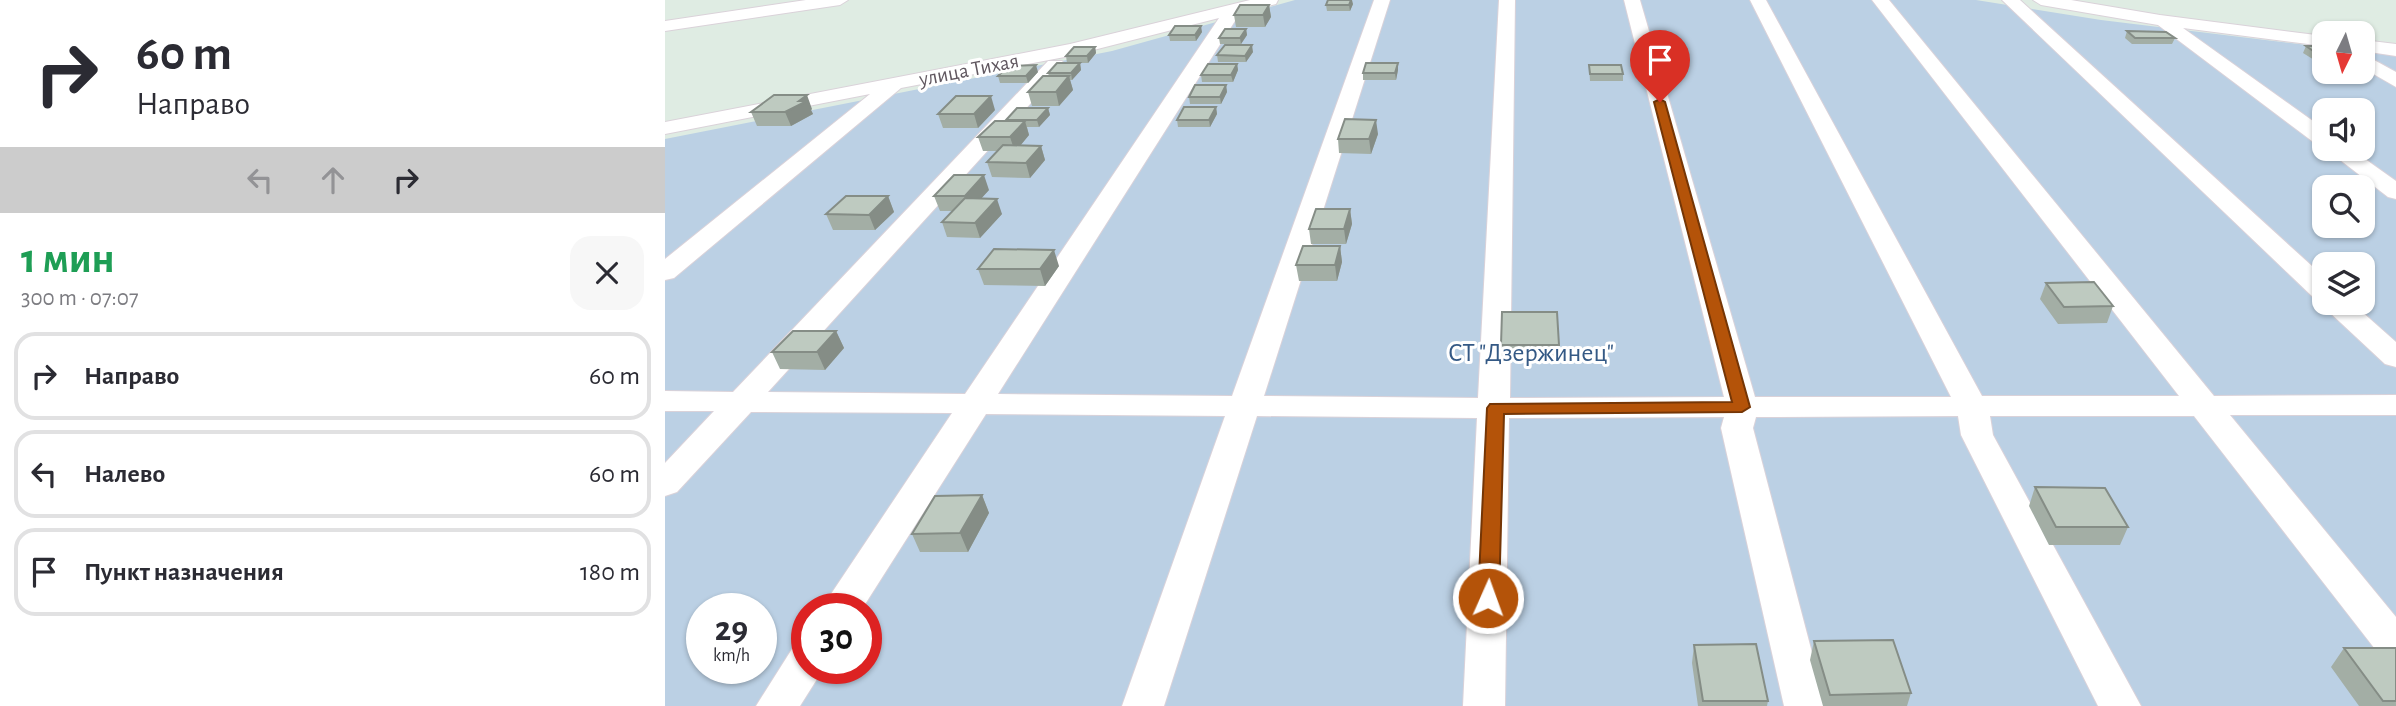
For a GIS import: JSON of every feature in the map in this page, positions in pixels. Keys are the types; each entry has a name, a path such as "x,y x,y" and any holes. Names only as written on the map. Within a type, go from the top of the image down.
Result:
{"street":[{"path":"665,26 840,0"},
{"name":"улица Тихая","path":"669,129 1070,50 1271,0"},
{"path":"1143,706 1382,0"},
{"path":"1484,706 1496,408 1507,0"},
{"path":"1632,0 1742,407 1737,428 1805,706"},
{"path":"1758,0 1972,407 1977,435 2120,706"},
{"path":"1880,0 2396,646"},
{"path":"2010,0 2312,281"},
{"path":"2041,0 2160,20 2312,39"},
{"path":"852,593 1233,10"},
{"path":"2160,20 2312,130"},
{"path":"2375,47 2396,50"},
{"path":"665,484 1070,50"},
{"path":"2375,68 2396,81"},
{"path":"665,272 895,85"},
{"path":"2353,161 2396,192"},
{"path":"2349,315 2396,358"},
{"path":"665,401 977,402 1245,408 2396,405"},
{"path":"777,706 792,684"}],"green space":[{"name":"СТ \"Дзержинец\"","path":"1295,0 1976,0 2101,20 2312,46 2312,84 2375,84 2375,52 2396,55 2396,706 665,706 665,139 1112,51"}],"building":[{"path":"1328,0 1351,0 1349,5 1326,5"},
{"path":"1240,5 1269,5 1263,15 1234,15"},
{"path":"1175,26 1201,26 1195,35 1169,35"},
{"path":"1225,29 1246,29 1240,38 1219,38"},
{"path":"2127,31 2166,32 2175,38 2135,38"},
{"path":"1225,45 1252,45 1245,56 1217,55"},
{"path":"1074,47 1095,47 1087,56 1066,56"},
{"path":"1057,63 1080,63 1071,73 1048,73"},
{"path":"1366,63 1398,63 1395,73 1363,73"},
{"path":"1208,64 1237,64 1231,75 1201,75"},
{"path":"1036,65 1026,76 998,76 1008,66"},
{"path":"1589,65 1621,65 1623,74 1590,74"},
{"path":"1043,76 1069,76 1056,92 1028,92"},
{"path":"1195,85 1226,85 1220,97 1189,97"},
{"path":"774,95 807,95 799,101 807,101 785,112 751,112"},
{"path":"956,96 991,96 974,114 938,114"},
{"path":"1184,107 1216,107 1209,120 1177,120"},
{"path":"1017,108 1048,108 1037,120 1006,120"},
{"path":"1345,119 1376,120 1369,139 1338,139"},
{"path":"995,121 1025,121 1010,137 978,137"},
{"path":"1003,145 1041,146 1026,163 987,162"},
{"path":"954,175 984,175 965,196 934,196"},
{"path":"846,196 888,196 869,215 826,214"},
{"path":"965,198 997,199 975,223 942,222"},
{"path":"1316,209 1350,209 1344,229 1309,229"},
{"path":"1303,246 1340,246 1335,265 1296,265"},
{"path":"994,249 1054,250 1040,269 978,269"},
{"path":"2094,282 2113,306 2064,307 2046,283"},
{"path":"1502,312 1557,312 1559,345 1501,345"},
{"path":"793,331 836,331 817,352 772,352"},
{"path":"2035,487 2105,488 2128,527 2056,527"},
{"path":"982,495 960,533 912,534 935,496"},
{"path":"1893,640 1911,693 1830,695 1814,641"},
{"path":"1756,644 1768,701 1703,701 1694,645"},
{"path":"2344,648 2396,648 2396,701 2383,701"}],"route":[{"path":"1488,598 1496,408 1742,407 1660,102"}]}
